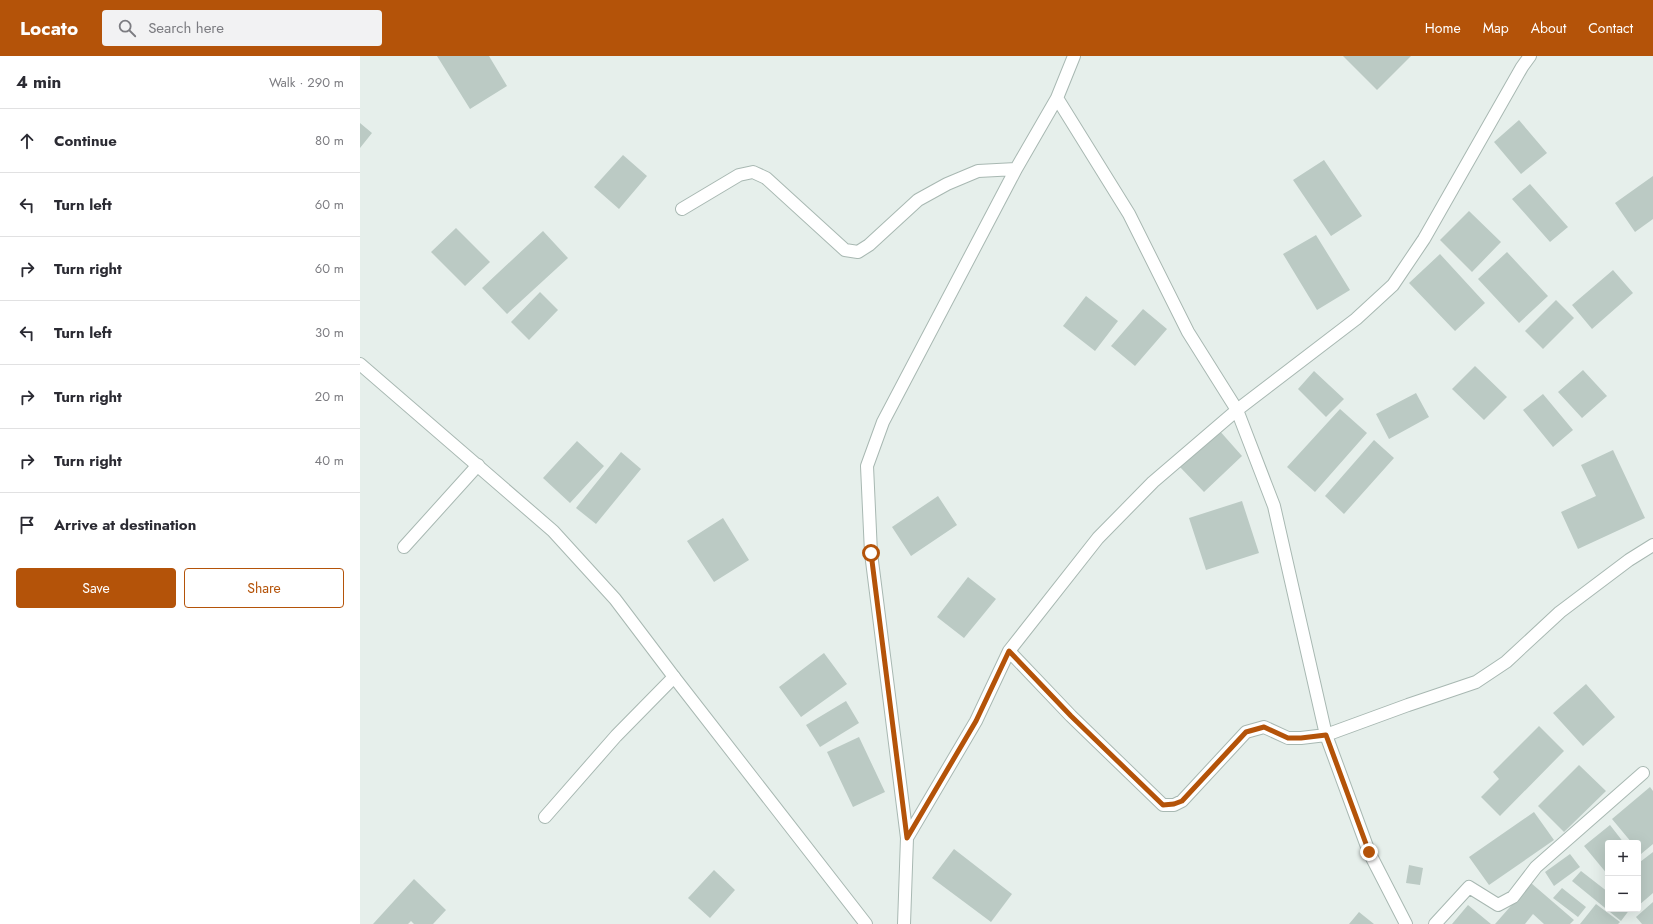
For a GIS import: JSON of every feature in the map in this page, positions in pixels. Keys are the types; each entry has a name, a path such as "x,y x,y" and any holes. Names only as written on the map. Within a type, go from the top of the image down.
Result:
{"street":[{"path":"904,924 907,838 871,553 867,466 884,422 1016,170 1057,98 1074,56"},
{"path":"907,838 976,721 1009,651 1098,538 1153,482 1237,410 1356,319 1393,285 1424,239 1522,67 1530,56"},
{"path":"1057,98 1129,214 1188,332 1237,410 1274,506 1326,735 1369,852 1406,924"},
{"path":"682,209 739,175 753,172 766,178 845,250 858,252 869,245 918,200 947,184 978,171 1016,170"},
{"path":"360,364 553,531 615,598 674,677 866,924"},
{"path":"404,547 478,465"},
{"path":"1009,651 1071,716 1163,805 1174,804 1182,801 1246,732 1264,727 1288,738 1326,735 1408,704 1476,682 1506,662 1560,612 1629,560 1653,545"},
{"path":"545,817 616,736 674,677"},
{"path":"1435,924 1469,887 1498,905 1513,897 1536,867 1643,774"}],"building":[{"path":"437,56 489,56 507,86 470,109"},
{"path":"1343,56 1411,56 1377,90"},
{"path":"1519,120 1547,153 1521,174 1494,142"},
{"path":"360,123 372,133 360,148"},
{"path":"623,155 647,176 619,209 594,187"},
{"path":"1324,160 1362,216 1331,236 1293,180"},
{"path":"1653,176 1653,219 1635,232 1615,203"},
{"path":"1530,184 1568,227 1550,242 1512,199"},
{"path":"1469,211 1501,242 1472,272 1440,240"},
{"path":"456,228 490,262 465,286 431,252"},
{"path":"543,231 568,258 507,314 482,288"},
{"path":"1316,235 1350,290 1317,310 1283,254"},
{"path":"1507,252 1548,296 1519,323 1478,279"},
{"path":"1440,254 1485,303 1455,331 1409,283"},
{"path":"1613,270 1633,293 1592,329 1572,305"},
{"path":"540,292 558,310 529,340 511,322"},
{"path":"1086,296 1118,321 1095,351 1063,326"},
{"path":"1556,300 1574,318 1543,349 1525,331"},
{"path":"1143,309 1167,329 1135,366 1111,346"},
{"path":"1475,366 1507,397 1484,420 1452,389"},
{"path":"1583,370 1607,396 1582,418 1558,392"},
{"path":"1314,371 1344,399 1326,417 1298,389"},
{"path":"1416,393 1429,417 1389,439 1376,414"},
{"path":"1543,394 1573,430 1553,447 1523,410"},
{"path":"1340,409 1367,433 1315,492 1287,467"},
{"path":"1218,429 1242,456 1204,492 1179,466"},
{"path":"1374,440 1394,458 1344,514 1325,496"},
{"path":"577,441 604,466 570,503 543,478"},
{"path":"1613,450 1645,518 1578,549 1561,512 1596,496 1581,465"},
{"path":"621,452 641,469 596,524 576,508"},
{"path":"938,496 957,525 911,556 892,527"},
{"path":"1242,501 1259,553 1206,570 1189,518"},
{"path":"723,518 749,560 714,582 687,541"},
{"path":"968,577 996,599 964,638 937,617"},
{"path":"824,653 847,684 801,717 779,687"},
{"path":"1586,684 1615,717 1583,746 1553,713"},
{"path":"846,701 859,723 820,747 806,725"},
{"path":"1539,726 1564,751 1500,816 1481,797 1499,779 1493,772"},
{"path":"859,737 885,792 853,807 827,752"},
{"path":"1579,765 1606,791 1564,832 1538,806"},
{"path":"1650,787 1653,791 1653,844 1641,854 1641,840 1630,840 1612,819"},
{"path":"1534,812 1554,840 1489,885 1469,857"},
{"path":"1610,825 1622,840 1605,840 1605,871 1584,846"},
{"path":"954,849 1012,894 991,922 932,878"},
{"path":"1653,852 1653,893 1641,903 1641,876 1641,861"},
{"path":"1570,854 1580,867 1554,886 1545,872"},
{"path":"1409,865 1423,868 1420,885 1406,883"},
{"path":"714,870 735,890 710,918 688,898"},
{"path":"1581,871 1605,890 1605,908 1572,881"},
{"path":"414,879 446,910 433,924 414,924 411,921 408,924 373,924"},
{"path":"1531,883 1574,920 1570,924 1544,924 1533,914 1525,924 1495,924"},
{"path":"1562,888 1586,907 1578,917 1553,898"},
{"path":"1653,902 1653,924 1642,924 1636,917"},
{"path":"1596,904 1620,922 1618,924 1580,924"},
{"path":"1468,905 1491,924 1452,924"},
{"path":"1359,912 1374,924 1349,924"},
{"path":"1610,912 1628,912 1621,921"}],"route":[{"path":"871,553 907,838 976,721 1009,651 1071,716 1163,805 1174,804 1182,801 1246,732 1264,727 1288,738 1326,735 1369,852"}]}
